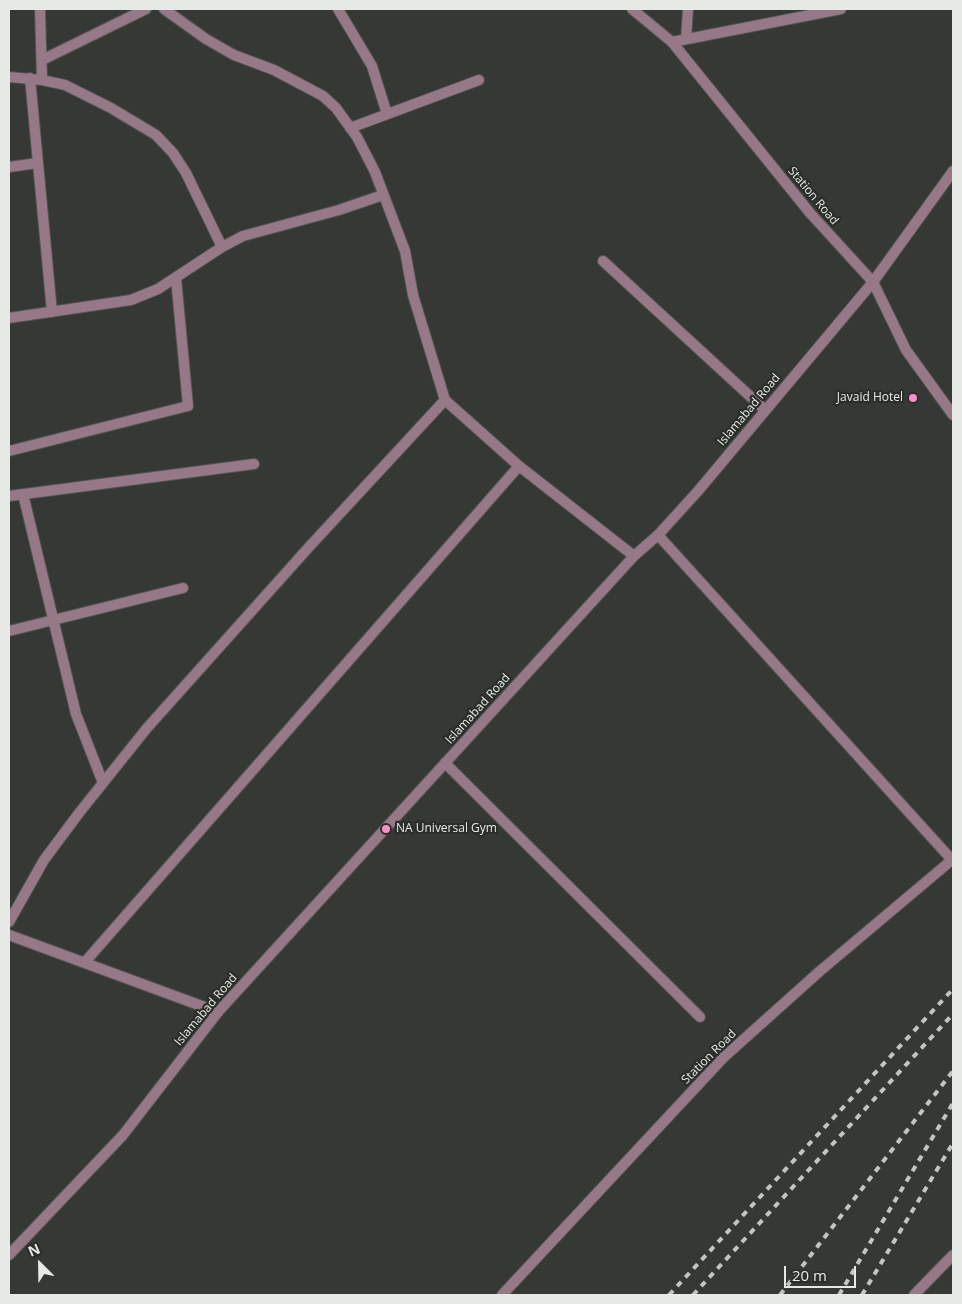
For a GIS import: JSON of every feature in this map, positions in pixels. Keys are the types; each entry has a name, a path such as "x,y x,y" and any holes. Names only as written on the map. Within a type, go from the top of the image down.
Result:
{"street":[{"path":"40,9 42,80"},
{"path":"42,60 146,9"},
{"path":"164,9 206,39 234,55 274,70 323,96 336,108 350,128 375,172 405,251 413,295 445,400 519,466 634,556"},
{"path":"338,9 372,66 387,114"},
{"name":"Station Road","path":"632,9 672,42 810,213 873,282 906,350 953,415"},
{"path":"686,39 688,9"},
{"path":"672,42 840,9"},
{"path":"9,77 30,78 65,86 111,108 156,136 172,153 186,173 222,247"},
{"path":"30,78 52,312"},
{"path":"350,128 479,80"},
{"path":"9,167 38,162"},
{"name":"Islamabad Road","path":"9,1255 123,1135 218,1012 634,556 658,535 698,491 873,282 953,171"},
{"path":"9,318 131,300 158,289 222,247 243,236 339,210 383,194"},
{"path":"603,260 765,410"},
{"path":"9,450 188,406 176,278"},
{"path":"9,922 44,860 147,728 445,400"},
{"path":"9,496 254,464"},
{"path":"85,962 519,466"},
{"path":"23,494 76,714 103,783"},
{"path":"658,535 953,859"},
{"path":"9,631 183,588"},
{"path":"445,763 700,1017"},
{"name":"Station Road","path":"502,1295 724,1057 820,971 953,859"},
{"path":"9,935 218,1012"},
{"path":"914,1295 953,1256"}],"railway":[{"path":"669,1295 953,989"},
{"path":"693,1295 953,1014"},
{"path":"780,1295 953,1071"},
{"path":"839,1295 953,1103"},
{"path":"862,1295 953,1143"}],"place":[{"name":"Javaid Hotel","path":"913,398"},
{"name":"NA Universal Gym","path":"386,829"}]}
